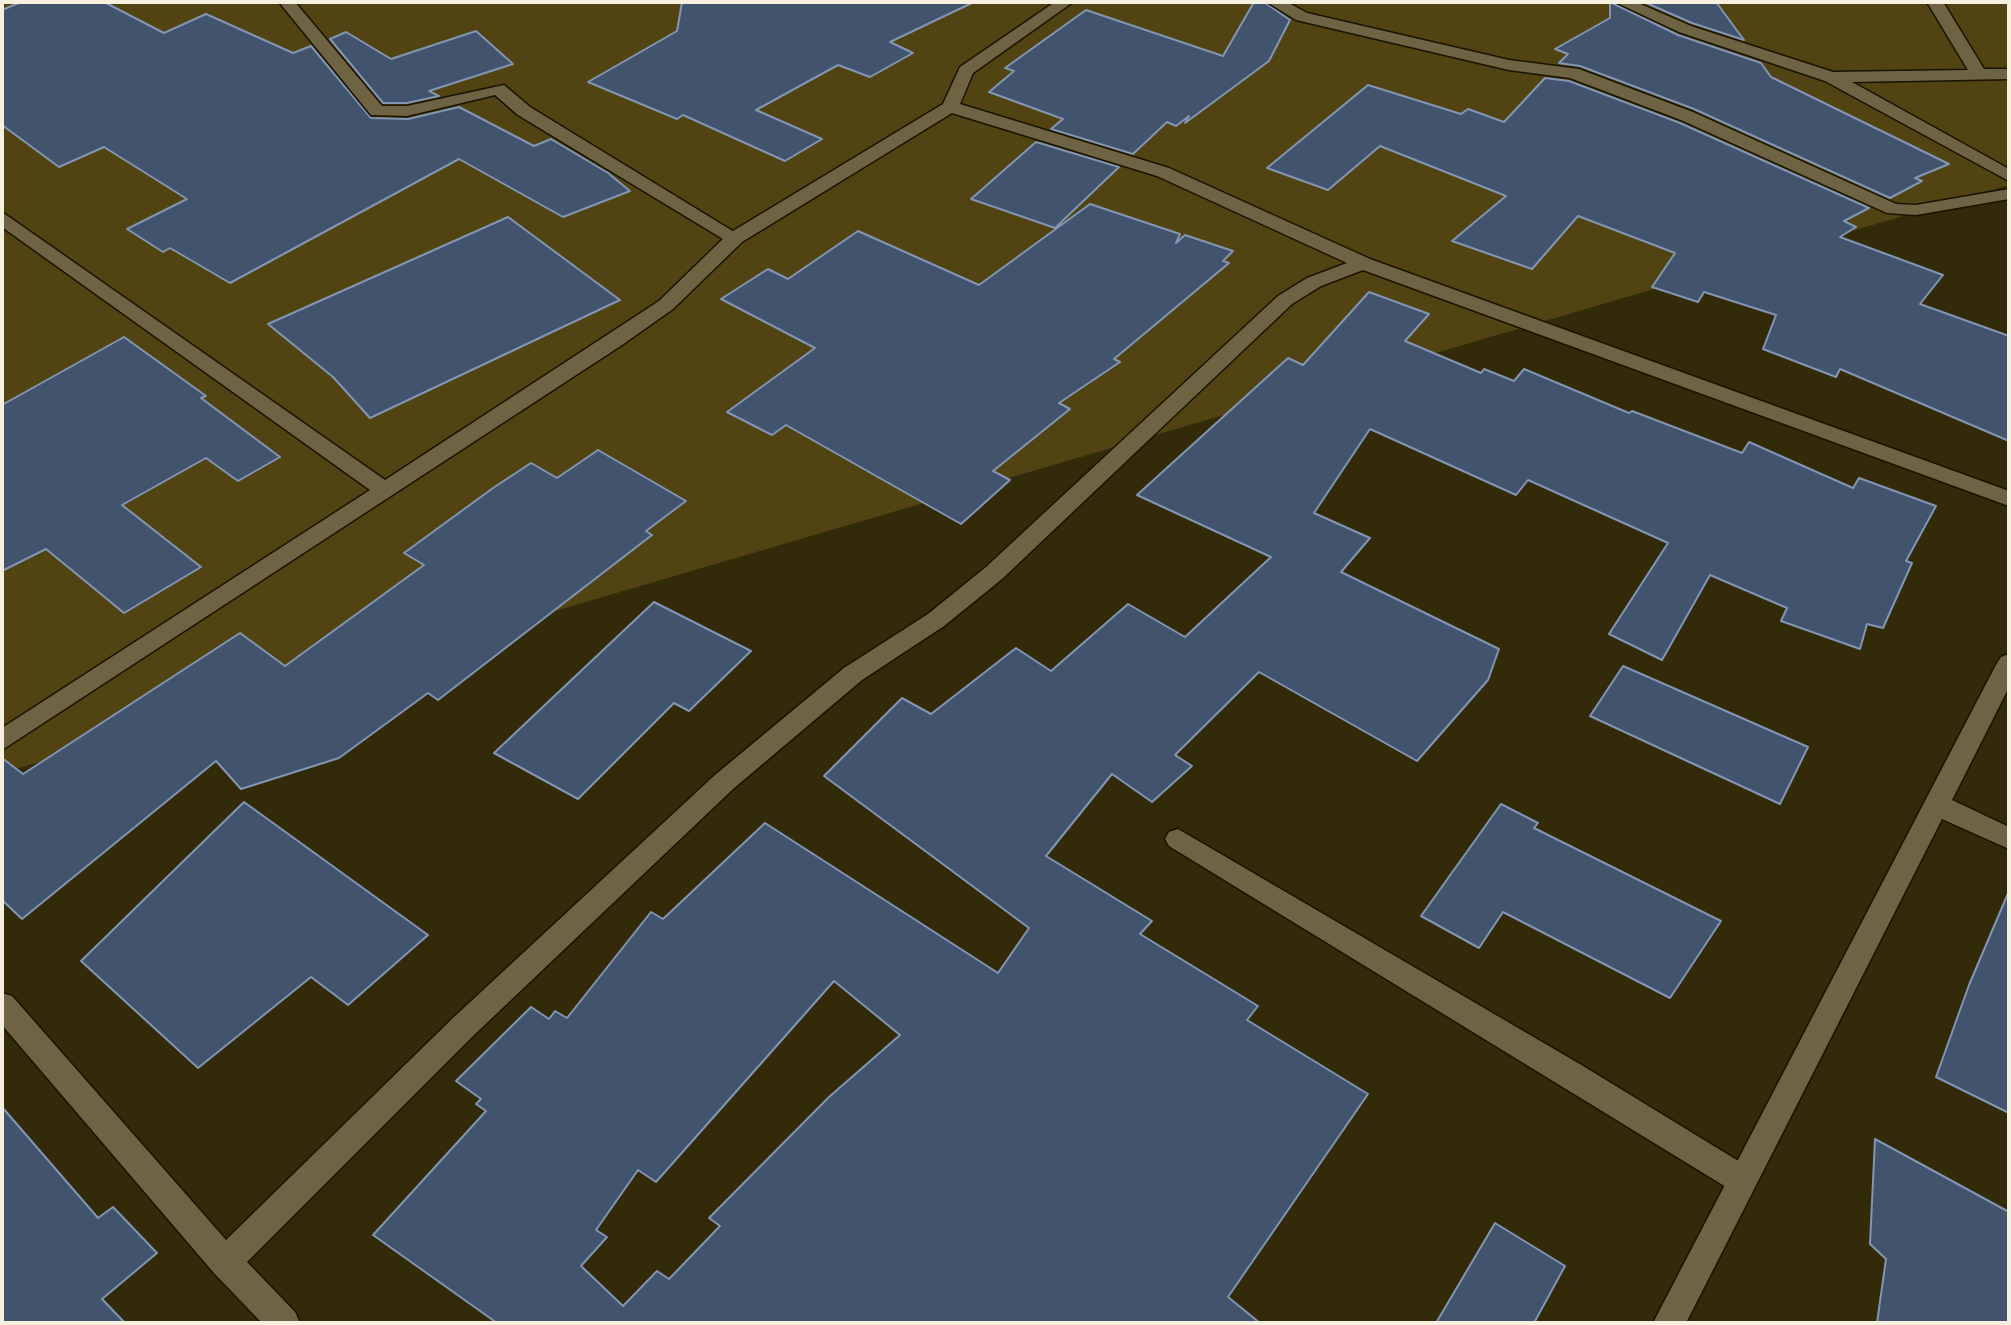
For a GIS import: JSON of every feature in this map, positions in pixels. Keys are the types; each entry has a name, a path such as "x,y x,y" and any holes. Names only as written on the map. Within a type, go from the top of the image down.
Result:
{"street":[{"path":"287,2 377,111 407,111 498,89 524,111 735,238"},
{"path":"2,740 628,332 666,305 735,238 950,107 966,70 1065,2"},
{"path":"1275,2 1302,17 1509,65 1573,73 1687,116 1868,201 1893,209 1916,210 2009,194"},
{"path":"1623,2 1685,29 1831,77 2009,176"},
{"path":"1935,2 1979,75"},
{"path":"1831,77 2009,74"},
{"path":"950,107 1163,172 1363,263 2009,499"},
{"path":"2,218 384,490"},
{"path":"225,1262 463,1027 724,782 853,674 936,620 994,573 1285,300 1314,282 1363,263"},
{"path":"1669,1323 2009,663"},
{"path":"1936,804 2009,839"},
{"path":"1178,839 1573,1075 1742,1180"},
{"path":"2,1005 225,1262 284,1323"}],"shaded area":[{"path":"2,2 2009,2 2009,185 2,773"}],"building":[{"path":"21,2 104,2 164,33 206,14 293,53 311,46 371,118 408,119 459,107 534,146 551,139 608,173 630,191 563,217 459,159 230,283 170,248 163,252 127,229 187,199 104,147 59,167 2,125 2,10"},
{"path":"682,2 974,2 890,42 913,53 870,77 838,65 756,110 822,139 785,161 683,115 677,119 588,82 677,31"},
{"path":"1254,2 1264,2 1290,20 1269,61 1185,123 1189,116 1176,126 1167,122 1133,154 1051,129 1063,119 989,92 1014,71 1005,68 1086,10 1223,56"},
{"path":"1610,2 1678,35 1761,63 1771,77 1949,164 1915,178 1922,181 1890,198 1694,109 1580,66 1559,63 1568,54 1555,49 1610,18"},
{"path":"1644,2 1716,2 1744,40 1692,23"},
{"path":"476,31 513,64 429,91 439,96 407,103 383,103 330,39 346,32 391,59"},
{"path":"1545,78 1569,81 1680,123 1869,208 1844,221 1856,227 1840,237 1943,275 1920,304 2009,336 2009,441 1840,369 1836,377 1763,349 1776,315 1704,292 1698,302 1652,287 1675,253 1578,216 1532,269 1452,241 1506,196 1380,146 1328,190 1267,168 1368,85 1461,114 1468,109 1504,122"},
{"path":"1036,142 1119,167 1055,228 971,199"},
{"path":"1090,204 1180,234 1176,243 1185,235 1233,251 1223,261 1229,263 1114,359 1120,362 1059,403 1070,409 993,471 1010,480 961,524 786,425 772,435 727,412 815,348 721,299 768,269 788,279 858,231 979,285"},
{"path":"508,217 620,300 370,418 333,377 268,324"},
{"path":"1369,292 1429,314 1405,341 1481,373 1484,369 1514,381 1524,369 1629,413 1632,411 1742,453 1749,442 1853,488 1859,478 1936,506 1906,561 1912,563 1883,628 1867,624 1860,649 1781,621 1787,608 1710,575 1662,660 1609,634 1668,543 1528,480 1516,495 1370,429 1314,513 1370,538 1341,572 1499,649 1488,680 1417,761 1259,672 1175,755 1192,766 1152,802 1112,774 1046,856 1152,921 1140,934 1258,1006 1247,1020 1368,1094 1228,1297 1260,1323 497,1323 373,1235 486,1111 476,1104 481,1099 456,1081 531,1007 549,1019 555,1011 567,1018 651,912 663,919 765,823 998,973 1029,928 824,776 902,698 931,714 1016,648 1051,671 1128,604 1185,637 1271,557 1137,495 1288,358 1303,365","holes":["834,981 900,1035 829,1097 709,1218 720,1226 669,1279 657,1271 623,1306 581,1266 607,1237 596,1230 638,1170 656,1182"]},
{"path":"124,337 206,396 201,398 280,457 238,481 206,458 122,505 201,567 124,613 46,549 2,571 2,405"},
{"path":"598,450 686,501 646,531 652,535 438,700 428,693 339,758 241,789 216,761 22,919 2,900 2,758 23,774 240,633 285,666 424,565 404,553 493,488 531,463 557,478"},
{"path":"654,602 751,651 689,711 674,703 578,799 494,753"},
{"path":"1623,666 1808,747 1780,804 1590,716"},
{"path":"244,802 428,935 348,1005 311,977 198,1068 81,961"},
{"path":"1501,804 1538,823 1534,828 1721,921 1670,998 1503,912 1479,948 1421,916"},
{"path":"2009,891 2009,1113 1936,1077 1969,985"},
{"path":"2,1107 98,1218 113,1207 157,1253 102,1299 125,1323 2,1323"},
{"path":"1875,1139 2009,1212 2009,1323 1877,1323 1886,1259 1870,1244"},
{"path":"1495,1223 1565,1266 1534,1323 1436,1323"}]}
